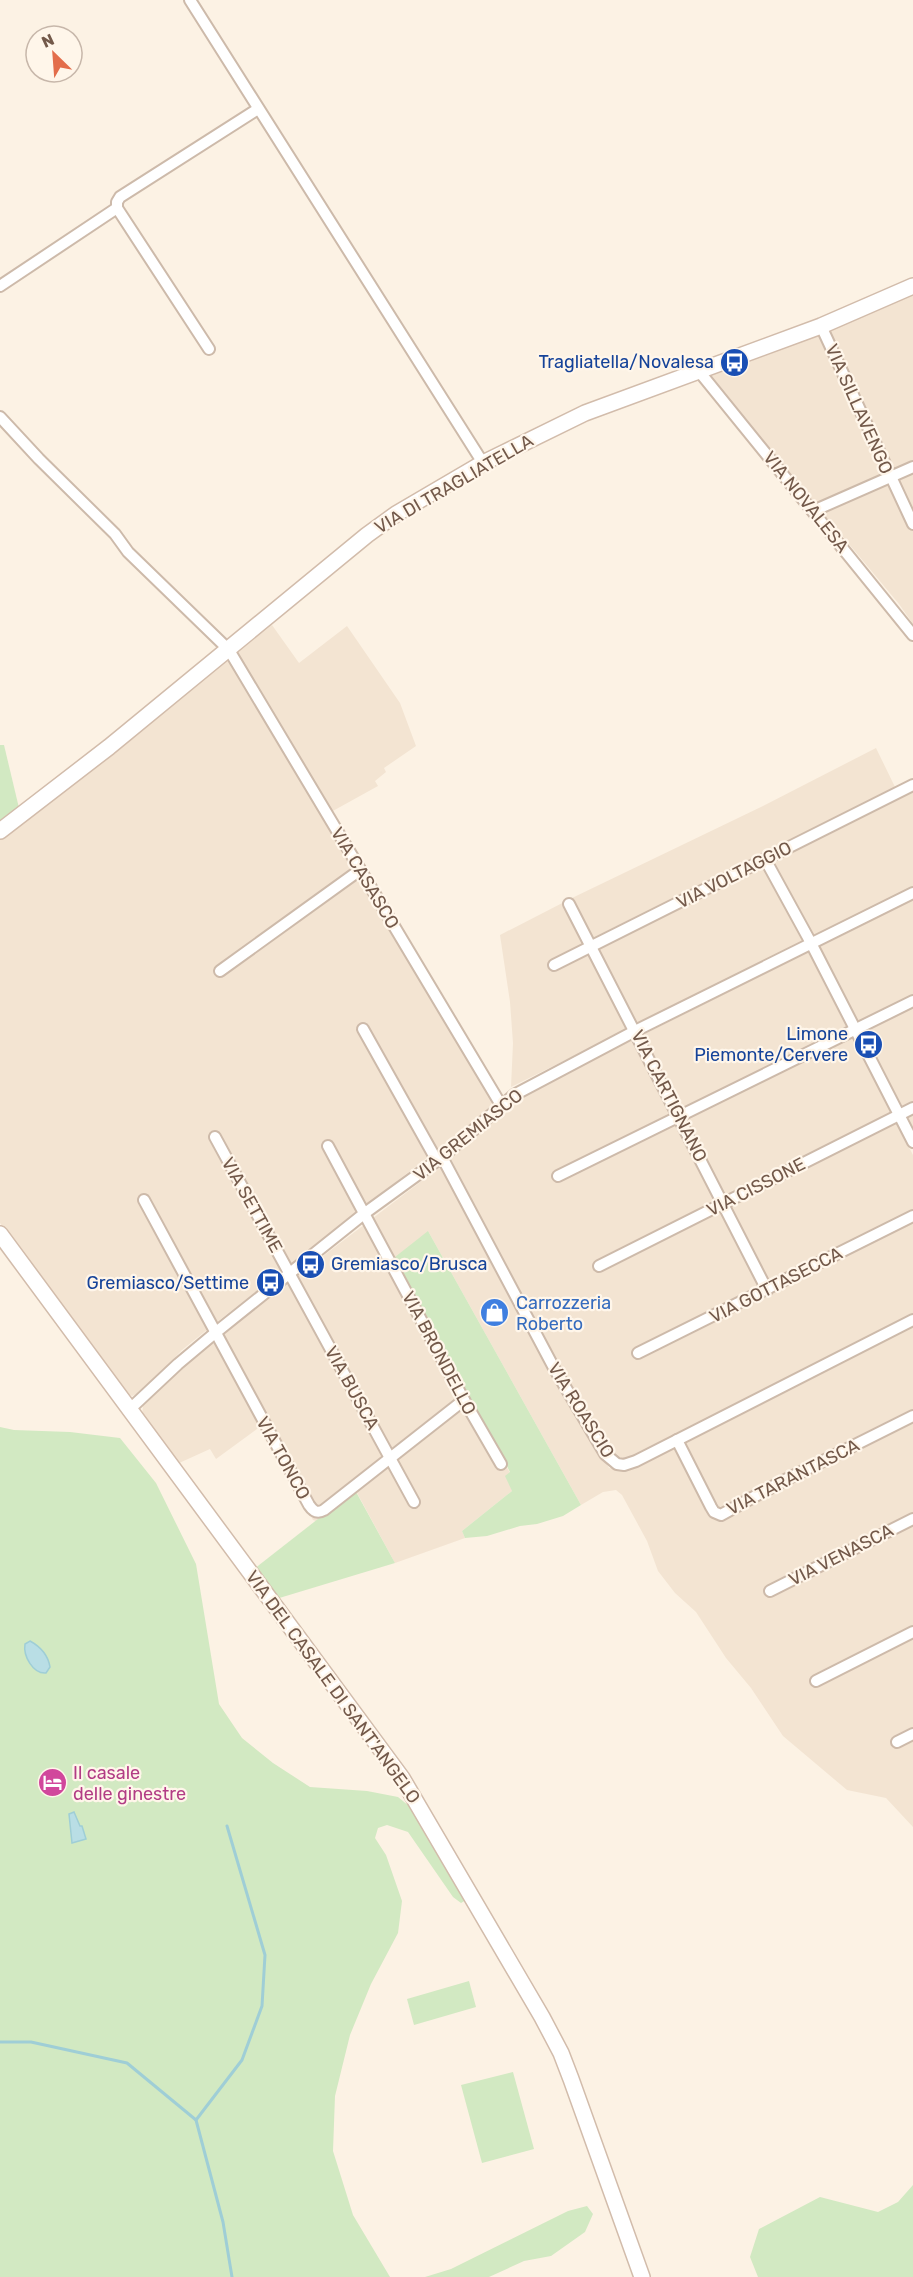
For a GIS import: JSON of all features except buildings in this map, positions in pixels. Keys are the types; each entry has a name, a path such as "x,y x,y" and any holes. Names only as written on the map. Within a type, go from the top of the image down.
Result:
{"main road":[{"name":"VIA DI TRAGLIATELLA","path":"0,831 109,747 376,528 401,511 483,463 585,413 821,326 913,286"},
{"name":"VIA DEL CASALE DI SANT'ANGELO","path":"0,1234 410,1790 561,2054 642,2277"}],"street":[{"path":"190,0 483,463"},
{"path":"208,350 117,208 117,202 120,197 258,109"},
{"path":"0,286 117,208"},
{"name":"VIA SILLAVENGO","path":"821,326 913,524"},
{"name":"VIA NOVALESA","path":"698,370 913,635"},
{"name":"VIA CASASCO","path":"0,417 39,459 116,534 128,552 229,650 501,1105"},
{"path":"813,512 913,467"},
{"name":"VIA VOLTAGGIO","path":"554,965 913,785"},
{"path":"765,859 811,943 913,1142"},
{"path":"220,972 360,870"},
{"name":"VIA GREMIASCO","path":"130,1409 215,1333 365,1214 439,1159 520,1091 635,1031 913,893"},
{"name":"VIA CARTIGNANO","path":"569,903 767,1290"},
{"path":"558,1176 913,1001"},
{"name":"VIA ROASCIO","path":"363,1029 439,1159 554,1368 607,1457 617,1464 628,1464 913,1320"},
{"name":"VIA CISSONE","path":"599,1266 913,1108"},
{"name":"VIA SETTIME","path":"214,1137 290,1274"},
{"name":"VIA BRONDELLO","path":"328,1146 464,1400 501,1464"},
{"path":"144,1200 215,1333"},
{"name":"VIA GOTTASECCA","path":"638,1353 913,1216"},
{"name":"VIA BUSCA","path":"290,1274 414,1502"},
{"name":"VIA TONCO","path":"215,1333 314,1511 324,1510 464,1400"},
{"name":"VIA TARANTASCA","path":"677,1440 711,1508 721,1515 781,1482 913,1416"},
{"name":"VIA VENASCA","path":"770,1591 913,1519"},
{"path":"816,1681 913,1632"},
{"path":"897,1742 913,1734"}],"shaded area":[{"path":"913,292 913,624 899,604 707,374 775,352 831,330"},
{"path":"272,625 299,663 347,626 400,703 416,746 384,768 386,772 375,781 378,786 331,812 501,1092 483,1114 208,1329 182,1350 143,1391 132,1396 124,1391 0,1223 0,839"},
{"path":"876,748 895,787 913,779 913,888 511,1087 513,1043 510,1002 500,935"},
{"path":"913,900 913,1127 819,947"},
{"path":"808,952 913,1155 913,1313 634,1456 626,1459 616,1458 568,1383 451,1159 453,1154 509,1110 509,1101"},
{"path":"440,1167 609,1468 626,1470 649,1460 913,1326 913,1827 886,1798 847,1790 783,1736 751,1688 726,1658 696,1612 675,1593 658,1571 647,1541 622,1495 616,1490 603,1492 581,1505 428,1231 453,1368 510,1473 512,1491 462,1531 465,1538 395,1563 356,1491 316,1521 313,1520 261,1426 216,1459 210,1449 177,1464 142,1416 143,1406 182,1367 222,1333"}],"green space":[{"path":"0,745 4,745 19,808 0,823"},
{"path":"428,1231 581,1505 563,1516 487,1536 465,1538 462,1531 512,1491 505,1476 510,1472 395,1257"},
{"path":"0,1427 120,1438 156,1483 196,1564 219,1704 242,1738 273,1763 310,1787 367,1791 398,1797 409,1806 421,1822 466,1900 461,1903 453,1897 408,1832 387,1825 378,1828 375,1838 386,1855 402,1901 398,1933 371,1984 350,2035 335,2096 333,2151 353,2215 390,2277 0,2277"},
{"path":"355,1490 395,1563 276,1599 254,1569"},
{"path":"469,1981 476,2007 414,2025 407,1999"},
{"path":"513,2072 534,2149 482,2163 461,2085"},
{"path":"913,2185 913,2277 758,2277 750,2257 759,2229 820,2197 878,2212 898,2202"},
{"path":"587,2206 593,2214 585,2232 551,2256 524,2261 489,2277 425,2277 451,2269 568,2211"}],"water":[{"path":"30,1641 41,1649 48,1659 50,1667 46,1673 37,1671 27,1659 25,1644"},
{"path":"74,1812 86,1839 72,1843 69,1814"}],"waterway":[{"path":"196,2120 242,2060 262,2006 265,1955 227,1826"},
{"path":"0,2042 31,2042 127,2063 196,2120 223,2222 232,2277"}],"place":[{"name":"Tragliatella/Novalesa","path":"735,362"},
{"name":"Limone Piemonte/Cervere","path":"869,1044"},
{"name":"Gremiasco/Brusca","path":"310,1264"},
{"name":"Gremiasco/Settime","path":"270,1283"},
{"name":"Carrozzeria Roberto","path":"495,1313"},
{"name":"Il casale delle ginestre","path":"52,1783"}]}
